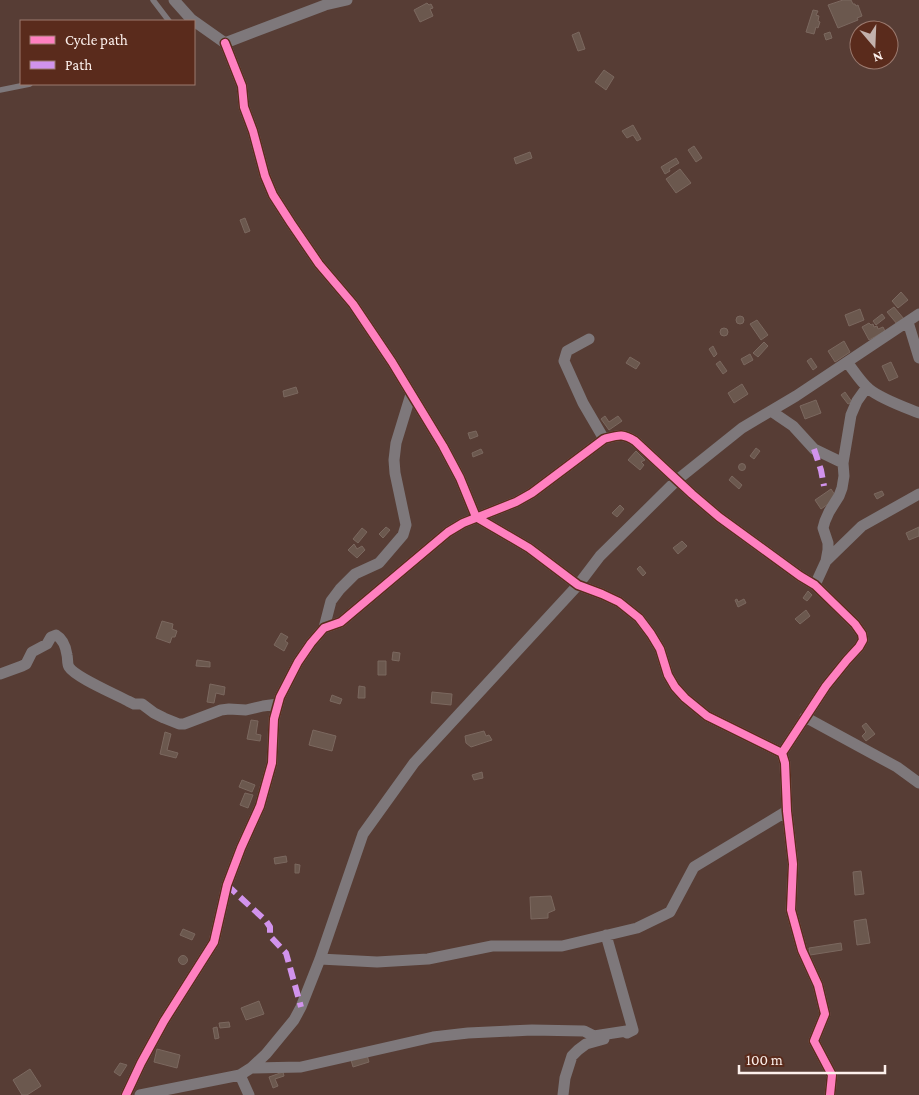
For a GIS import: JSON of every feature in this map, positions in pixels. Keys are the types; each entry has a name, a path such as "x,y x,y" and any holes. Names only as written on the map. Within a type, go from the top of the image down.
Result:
{"street":[{"path":"174,0 192,20"},
{"path":"225,43 325,5 347,0"},
{"path":"195,22 225,43 242,86 244,106 265,176 273,195 319,264 353,304 392,362 452,464 476,517 529,548 578,585 618,602 639,618 660,648 668,675 675,687 694,707 707,716 782,753 785,763 786,810 792,864 791,910 802,950 818,985 825,1014 814,1041 832,1075 830,1095"},
{"path":"140,1095 240,1076 266,1054 294,1020 301,1007 320,959 363,834 414,763 578,585 600,556 677,480 742,428 796,396 919,314"},
{"path":"908,322 919,358"},
{"path":"589,339 567,351 564,361 604,439"},
{"path":"847,362 866,387 878,395 919,413"},
{"path":"826,562 828,543 823,528 829,512 839,496 844,476 843,463 850,415 866,387"},
{"path":"324,628 331,602 340,589 355,574 379,563 403,535 406,526 394,460 396,443 411,394"},
{"path":"771,411 793,426 814,449 843,463"},
{"path":"126,1095 164,1021 214,942 227,885 260,806 272,763 274,719 280,697 310,643 324,628 340,622 448,532 463,523 516,502 532,493 604,439 625,435 635,442 719,517 815,585 855,624 862,634 863,640 826,686 782,753"},
{"path":"815,585 826,562 862,526 919,494"},
{"path":"0,674 26,664 32,652 47,644 51,637 56,635 60,638 65,649 69,667 80,676 134,704 142,704 154,713 179,724 184,724 221,710 246,710 278,704"},
{"path":"805,717 897,767 919,783"},
{"path":"320,959 377,962 428,959 492,946 562,946 637,928 670,912 694,867 786,810"},
{"path":"606,935 633,1030"},
{"path":"250,1068 301,1066 433,1037 468,1032 532,1030 584,1032 594,1036 633,1030"},
{"path":"563,1095 563,1088 572,1056 578,1050 586,1044 615,1037 633,1030"},
{"path":"240,1076 249,1095"}],"lane":[{"path":"154,0 168,20"},
{"path":"0,90 25,85"}],"building":[{"path":"843,0 851,0 853,4 858,5 862,16 857,18 858,20 849,20 849,24 838,28 828,5"},
{"path":"427,3 431,4 433,8 430,9 433,16 420,22 414,10"},
{"path":"813,10 818,11 816,15 819,16 818,21 820,22 814,34 806,32"},
{"path":"579,32 585,49 578,51 572,35"},
{"path":"830,32 832,38 826,40 824,34"},
{"path":"604,70 614,77 606,90 595,82"},
{"path":"633,125 641,139 637,141 633,135 627,138 622,131"},
{"path":"694,146 702,158 696,162 688,150"},
{"path":"530,152 532,158 516,164 514,158"},
{"path":"676,158 679,163 665,174 661,167"},
{"path":"680,169 691,183 676,193 666,179"},
{"path":"245,218 250,231 245,233 240,220"},
{"path":"901,292 908,300 898,308 892,301"},
{"path":"894,307 904,319 897,324 887,312"},
{"path":"860,309 864,320 849,326 845,315"},
{"path":"882,314 885,318 876,325 873,321"},
{"path":"740,316 744,320 740,324 736,320"},
{"path":"757,320 768,335 761,340 750,324"},
{"path":"869,323 873,324 874,327 877,326 878,329 883,327 885,331 869,340 862,327"},
{"path":"724,328 728,332 724,336 720,332"},
{"path":"844,341 850,352 835,362 828,351"},
{"path":"764,342 768,346 758,357 753,353"},
{"path":"713,346 717,354 714,357 709,349"},
{"path":"750,354 753,360 744,365 741,359"},
{"path":"630,357 640,363 636,369 626,363"},
{"path":"811,358 817,367 813,370 807,361"},
{"path":"720,361 727,371 723,374 716,364"},
{"path":"891,362 898,377 889,381 882,366"},
{"path":"742,384 748,394 734,403 728,393"},
{"path":"296,387 298,393 284,397 283,391"},
{"path":"845,392 852,402 848,404 841,395"},
{"path":"816,400 821,413 805,419 800,406"},
{"path":"605,416 609,422 618,416 622,421 609,430 601,419"},
{"path":"476,431 478,436 470,439 468,433"},
{"path":"756,448 760,451 754,459 750,456"},
{"path":"481,449 483,453 473,457 472,453"},
{"path":"636,451 645,460 641,462 644,465 640,470 628,460"},
{"path":"742,463 746,467 742,471 738,467"},
{"path":"732,476 742,485 739,489 729,480"},
{"path":"831,489 837,498 821,509 815,500"},
{"path":"882,491 884,495 877,499 874,494"},
{"path":"620,505 624,509 617,517 612,513"},
{"path":"386,527 390,530 383,538 379,534"},
{"path":"919,527 919,536 909,540 906,533"},
{"path":"362,528 367,532 358,543 353,539"},
{"path":"682,541 687,546 678,554 673,548"},
{"path":"354,544 357,549 362,546 365,550 357,558 348,550"},
{"path":"640,566 646,573 643,576 637,569"},
{"path":"808,591 812,595 807,601 803,598"},
{"path":"737,599 738,602 744,599 746,603 738,607 735,600"},
{"path":"806,610 810,616 800,624 795,619"},
{"path":"162,621 173,624 172,629 177,631 170,643 156,638"},
{"path":"281,633 288,637 285,641 288,643 284,651 274,645"},
{"path":"393,652 400,653 399,661 392,660"},
{"path":"197,660 210,662 210,667 196,666"},
{"path":"378,661 386,661 386,675 378,675"},
{"path":"210,684 225,687 224,695 216,693 214,703 207,702"},
{"path":"359,686 365,687 365,698 358,698"},
{"path":"432,692 452,694 451,705 431,703"},
{"path":"332,695 342,699 340,704 330,701"},
{"path":"251,720 258,721 256,734 261,735 260,741 247,739"},
{"path":"866,723 875,734 866,741 862,736 866,732 862,726"},
{"path":"313,730 336,736 332,751 309,745"},
{"path":"484,731 486,736 489,735 492,740 471,747 466,743 465,736"},
{"path":"165,732 171,734 167,750 178,753 176,758 160,754"},
{"path":"482,772 483,778 474,780 472,775"},
{"path":"242,780 255,785 252,792 239,787"},
{"path":"245,793 253,795 248,808 240,805"},
{"path":"286,856 287,862 275,864 274,858"},
{"path":"295,864 300,865 299,873 295,873"},
{"path":"861,871 864,894 855,895 853,872"},
{"path":"551,896 555,910 548,913 548,918 531,919 530,897"},
{"path":"866,919 870,943 857,945 854,921"},
{"path":"183,929 195,934 192,940 180,935"},
{"path":"841,943 842,950 810,955 809,948"},
{"path":"183,956 187,960 183,964 179,960"},
{"path":"259,1001 264,1014 246,1020 241,1008"},
{"path":"229,1022 230,1027 220,1028 219,1023"},
{"path":"217,1027 219,1038 215,1039 213,1028"},
{"path":"157,1049 180,1055 177,1068 154,1062"},
{"path":"367,1055 369,1062 353,1067 351,1060"},
{"path":"120,1063 127,1065 120,1076 114,1072"},
{"path":"30,1069 41,1086 27,1095 22,1095 13,1080"},
{"path":"283,1072 284,1076 275,1079 278,1086 273,1088 269,1077"}],"marked path":[{"path":"814,449 824,486"},
{"path":"227,885 266,921 270,927 270,936 286,953 301,1007"}],"cycle path":[{"path":"225,43 242,86 244,107 253,131 265,176 273,195 319,264 353,304 392,362 443,446 460,478 476,517 529,548 578,585 619,602 639,618 651,634 660,649 668,675 675,687 685,698 707,716 782,753 785,763 787,811 793,864 791,910 802,950 818,985 825,1014 814,1041 832,1075 830,1095"},
{"path":"126,1095 164,1021 214,942 227,885 260,806 272,763 274,719 280,697 298,662 311,643 324,628 341,622 448,532 463,523 516,502 532,493 604,439 620,436 635,441 719,517 815,585 855,624 862,634 863,640 859,647 826,686 782,753"}]}
